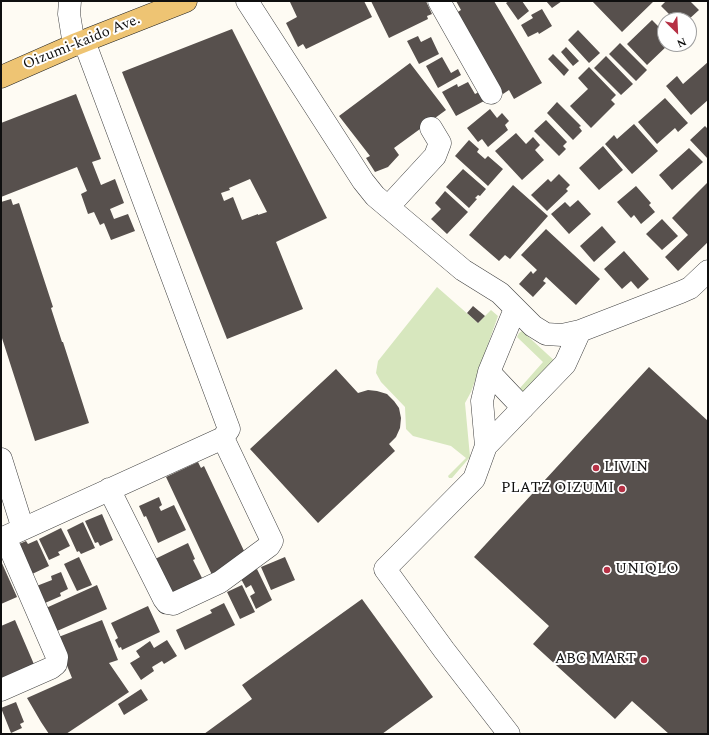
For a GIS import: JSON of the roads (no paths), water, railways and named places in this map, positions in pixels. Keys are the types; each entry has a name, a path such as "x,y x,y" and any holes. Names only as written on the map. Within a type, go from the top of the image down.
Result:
{"main road":[{"name":"Oizumi-kaido Ave.","path":"1,77 79,43 186,1"}],"street":[{"path":"10,535 223,438 229,429 79,43 69,14 70,1"},
{"path":"247,1 363,181 376,196 463,270 500,294 533,326 546,334 562,335 580,331 681,292 690,288 708,271"},
{"path":"439,1 491,93"},
{"path":"388,207 435,156 440,143 431,128"},
{"path":"486,446 482,401 489,372 515,309"},
{"path":"509,734 444,650 385,569 474,479 486,446 565,364 580,331"},
{"path":"489,372 523,408"},
{"path":"109,489 164,599 167,603 173,604 220,582 269,546 272,541 223,438"},
{"path":"1,459 10,535 57,657 56,664 51,668 1,690"}],"place":[{"name":"LIVIN","path":"596,468"},
{"name":"PLATZ OIZUMI","path":"622,489"},
{"name":"UNIQLO","path":"607,570"},
{"name":"ABC MART","path":"644,660"}]}
